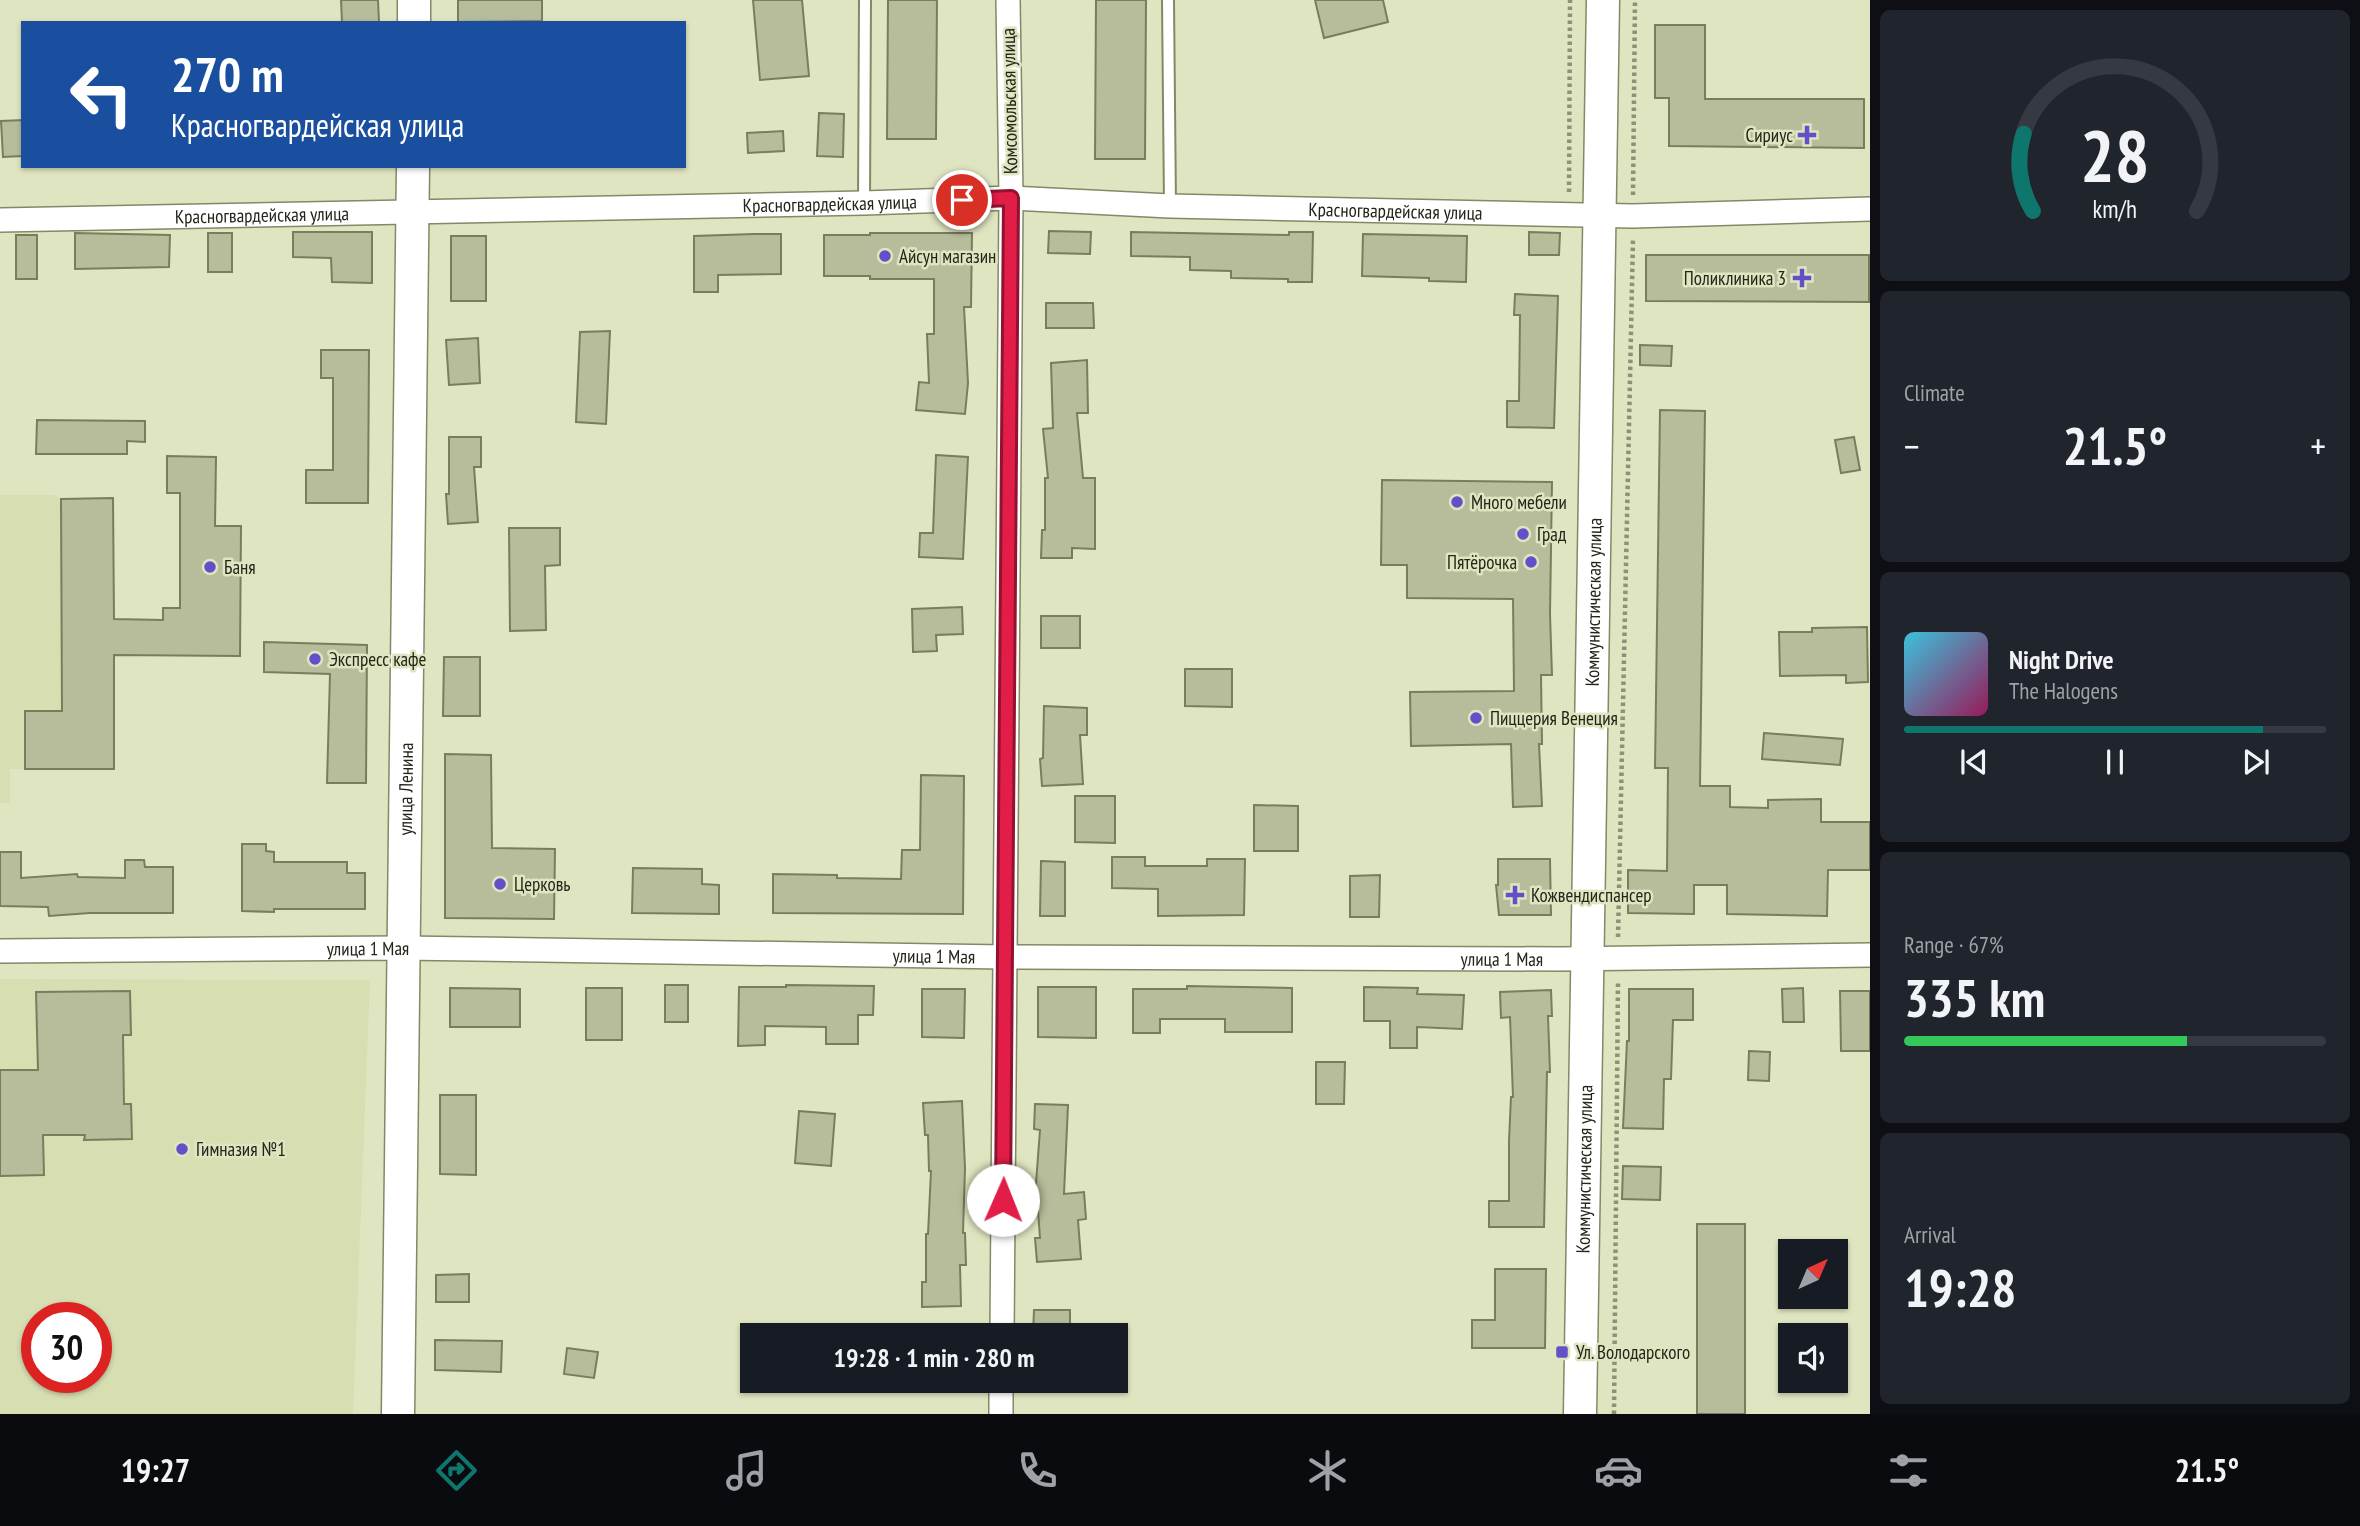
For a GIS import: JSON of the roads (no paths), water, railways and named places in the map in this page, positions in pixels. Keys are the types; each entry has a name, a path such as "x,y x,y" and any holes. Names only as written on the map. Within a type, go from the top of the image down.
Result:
{"main road":[{"path":"414,0 414,21"},
{"name":"Коммунистическая улица","path":"1580,1414 1604,959 1599,215 1603,0"},
{"name":"улица Ленина","path":"398,1414 413,168"}],"street":[{"name":"Комсомольская улица","path":"1002,1323 1011,198 1008,0"},
{"name":"Красногвардейская улица","path":"0,220 1011,198 1170,206 1633,216 1870,209"},
{"name":"улица 1 Мая","path":"0,951 402,948 1005,957 1604,959 1870,955"},
{"path":"1001,1393 1001,1414"}],"lane":[{"path":"864,203 865,0"},
{"path":"1168,0 1170,206"}],"place":[{"name":"Сириус","path":"1807,135"},
{"name":"Айсун магазин","path":"885,256"},
{"name":"Поликлиника 3","path":"1802,278"},
{"name":"Много мебели","path":"1457,502"},
{"name":"Град","path":"1523,534"},
{"name":"Пятёрочка","path":"1531,562"},
{"name":"Баня","path":"210,567"},
{"name":"Экспресс кафе","path":"315,659"},
{"name":"Пиццерия Венеция","path":"1476,718"},
{"name":"Церковь","path":"500,884"},
{"name":"Кожвендиспансер","path":"1515,895"},
{"name":"Гимназия №1","path":"182,1149"},
{"name":"Ул. Володарского","path":"1562,1352"}]}
